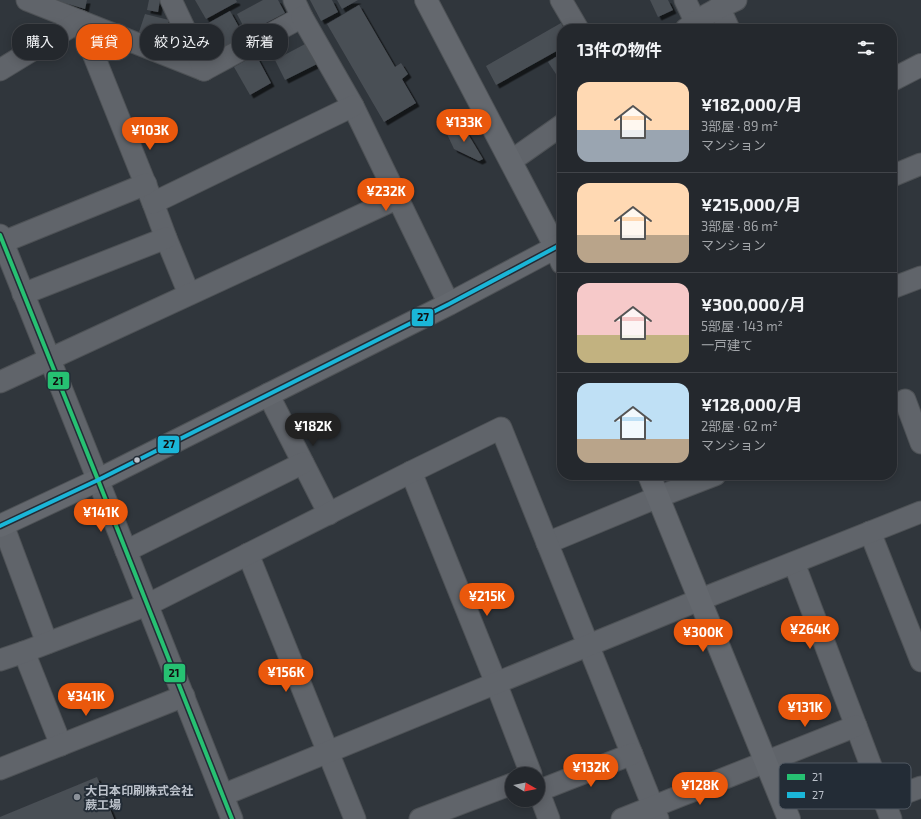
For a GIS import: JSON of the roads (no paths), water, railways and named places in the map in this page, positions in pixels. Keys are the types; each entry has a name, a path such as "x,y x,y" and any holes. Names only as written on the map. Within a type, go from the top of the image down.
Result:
{"street":[{"path":"171,0 204,70"},
{"path":"426,0 510,161 557,247"},
{"path":"561,0 575,24"},
{"path":"685,0 691,24"},
{"path":"32,1 204,70"},
{"path":"693,24 728,4 729,24"},
{"path":"204,70 298,8 353,106 449,304"},
{"path":"0,70 80,21"},
{"path":"80,21 189,294"},
{"path":"897,77 921,65"},
{"path":"232,819 1,237 149,193 353,106"},
{"path":"510,161 557,128"},
{"path":"897,174 921,164"},
{"path":"0,382 49,358 398,198"},
{"path":"24,294 166,238"},
{"path":"47,643 1,526 98,480 449,304 557,253"},
{"path":"897,281 921,277"},
{"path":"268,394 329,514"},
{"path":"906,400 921,443"},
{"path":"0,660 147,605 501,428 655,813"},
{"path":"126,551 303,463"},
{"path":"411,472 528,767"},
{"path":"651,480 779,794"},
{"path":"547,543 702,480"},
{"path":"223,795 699,600 921,512"},
{"path":"870,532 921,660"},
{"path":"248,554 355,819"},
{"path":"794,563 870,763"},
{"path":"24,652 61,745"},
{"path":"0,769 184,696"},
{"path":"622,819 655,813 766,762 856,726"},
{"path":"545,788 632,754"},
{"path":"420,819 505,787"},
{"path":"911,794 921,787"},
{"path":"544,807 549,819"},
{"path":"785,809 789,819"}],"place":[{"name":"大日本印刷株式会社 蕨工場","path":"77,797"}]}
